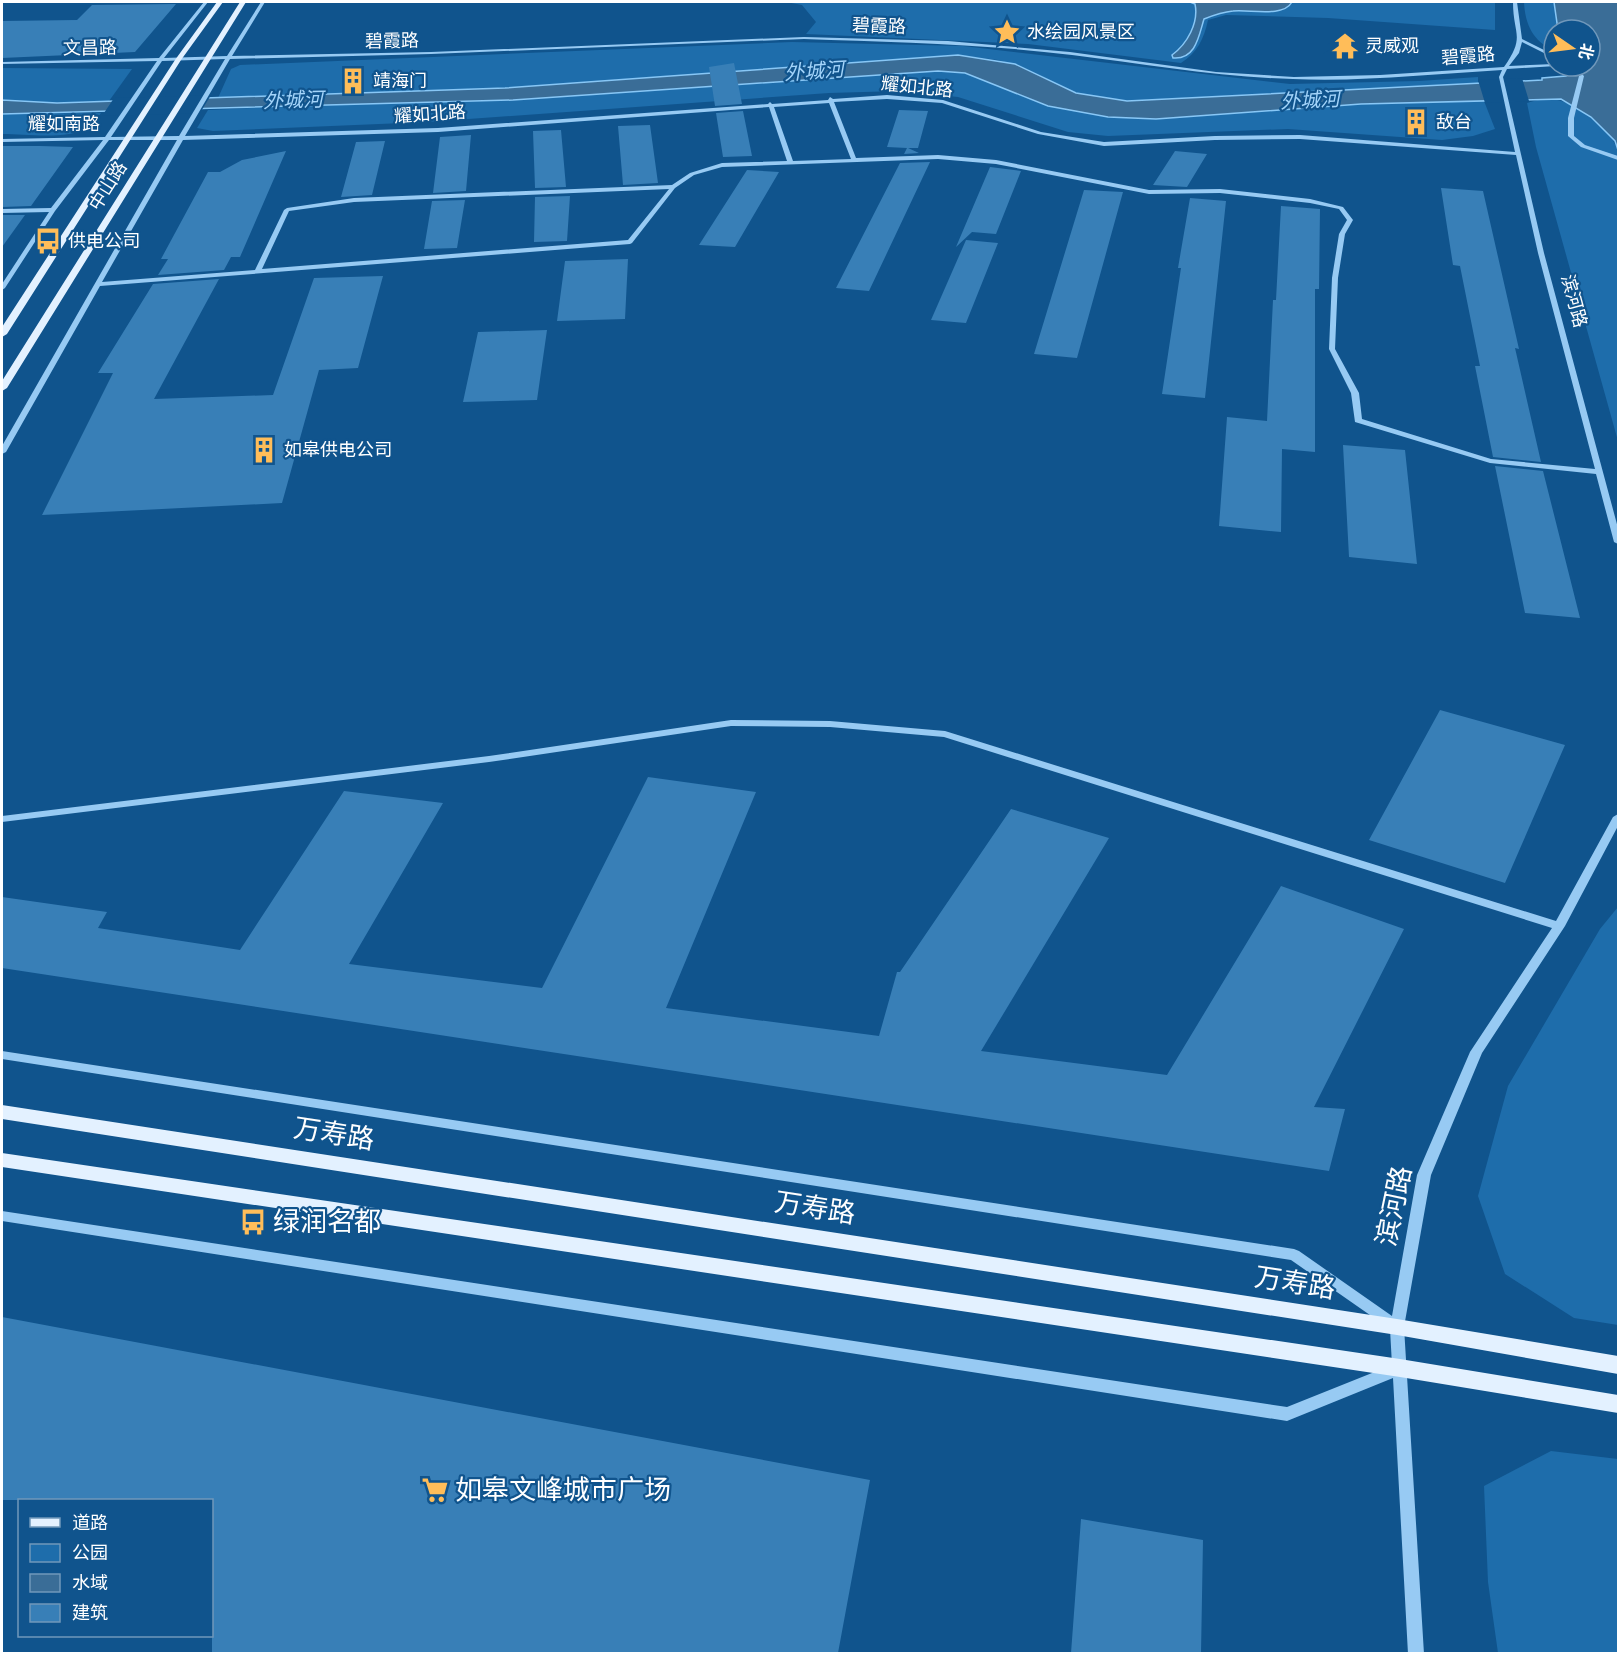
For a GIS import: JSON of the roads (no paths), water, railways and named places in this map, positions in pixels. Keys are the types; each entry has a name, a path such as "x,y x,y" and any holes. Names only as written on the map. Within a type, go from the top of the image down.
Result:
{"main road":[{"name":"中山路","path":"2,334 178,60 220,2"},
{"name":"中山路","path":"2,388 243,2"},
{"name":"万寿路","path":"2,1112 1397,1327 1618,1365"},
{"path":"2,1160 1400,1368 1618,1404"}],"street":[{"path":"2,288 53,210 119,123 160,60 206,2"},
{"path":"2,452 210,87 262,2"},
{"name":"碧霞路","path":"178,60 467,52 749,39 854,38 1023,48 1258,77 1369,77 1503,68 1517,52 1521,40 1515,14 1515,2"},
{"path":"1521,40 1542,51"},
{"name":"文昌路","path":"2,63 178,60"},
{"path":"1503,68 1542,66"},
{"name":"滨河路","path":"1503,68 1501,77 1541,253 1618,542"},
{"path":"1581,78 1571,118 1571,136 1583,146 1618,158"},
{"name":"耀如北路","path":"127,139 438,130 830,99 886,97 943,102 1040,133 1104,144 1215,138 1300,137 1519,154"},
{"path":"830,99 854,159"},
{"path":"770,104 790,160"},
{"name":"耀如南路","path":"2,140 127,139"},
{"path":"98,284 630,242 673,187 692,174 722,165 790,160 938,157 996,162 1149,192 1220,191 1310,201 1341,208 1350,220 1342,234 1335,278 1332,349 1355,393 1358,420 1490,461 1598,472"},
{"path":"257,272 287,210 354,200 673,187"},
{"path":"2,211 53,210"},
{"path":"2,819 489,759 731,723 830,724 945,734 1559,926"},
{"name":"滨河路","path":"1416,1653 1397,1327 1424,1175 1476,1052 1559,926 1618,818"},
{"path":"2,1055 1294,1255 1397,1327"},
{"path":"2,1216 1287,1414 1400,1368"}],"water":[{"path":"1190,2 1292,2 1281,10 1233,11 1204,19 1192,51 1181,58 1173,58 1172,55 1187,39 1193,26 1196,11 1195,4"},
{"name":"外城河","path":"1554,2 1618,2 1618,150 1615,141 1591,117 1561,99 1361,104 1156,119 1108,117 1048,106 965,73 938,71 513,100 2,114 2,100 57,103 505,88 958,55 1015,64 1076,93 1127,101 1542,80 1542,78 1602,78 1602,18 1556,18"}],"place":[{"name":"水绘园风景区","path":"1007,32"},
{"name":"灵威观","path":"1345,46"},
{"name":"靖海门","path":"353,81"},
{"name":"敌台","path":"1416,122"},
{"name":"供电公司","path":"48,241"},
{"name":"如皋供电公司","path":"264,450"},
{"name":"绿润名都","path":"253,1222"},
{"name":"如皋文峰城市广场","path":"435,1490"}]}
